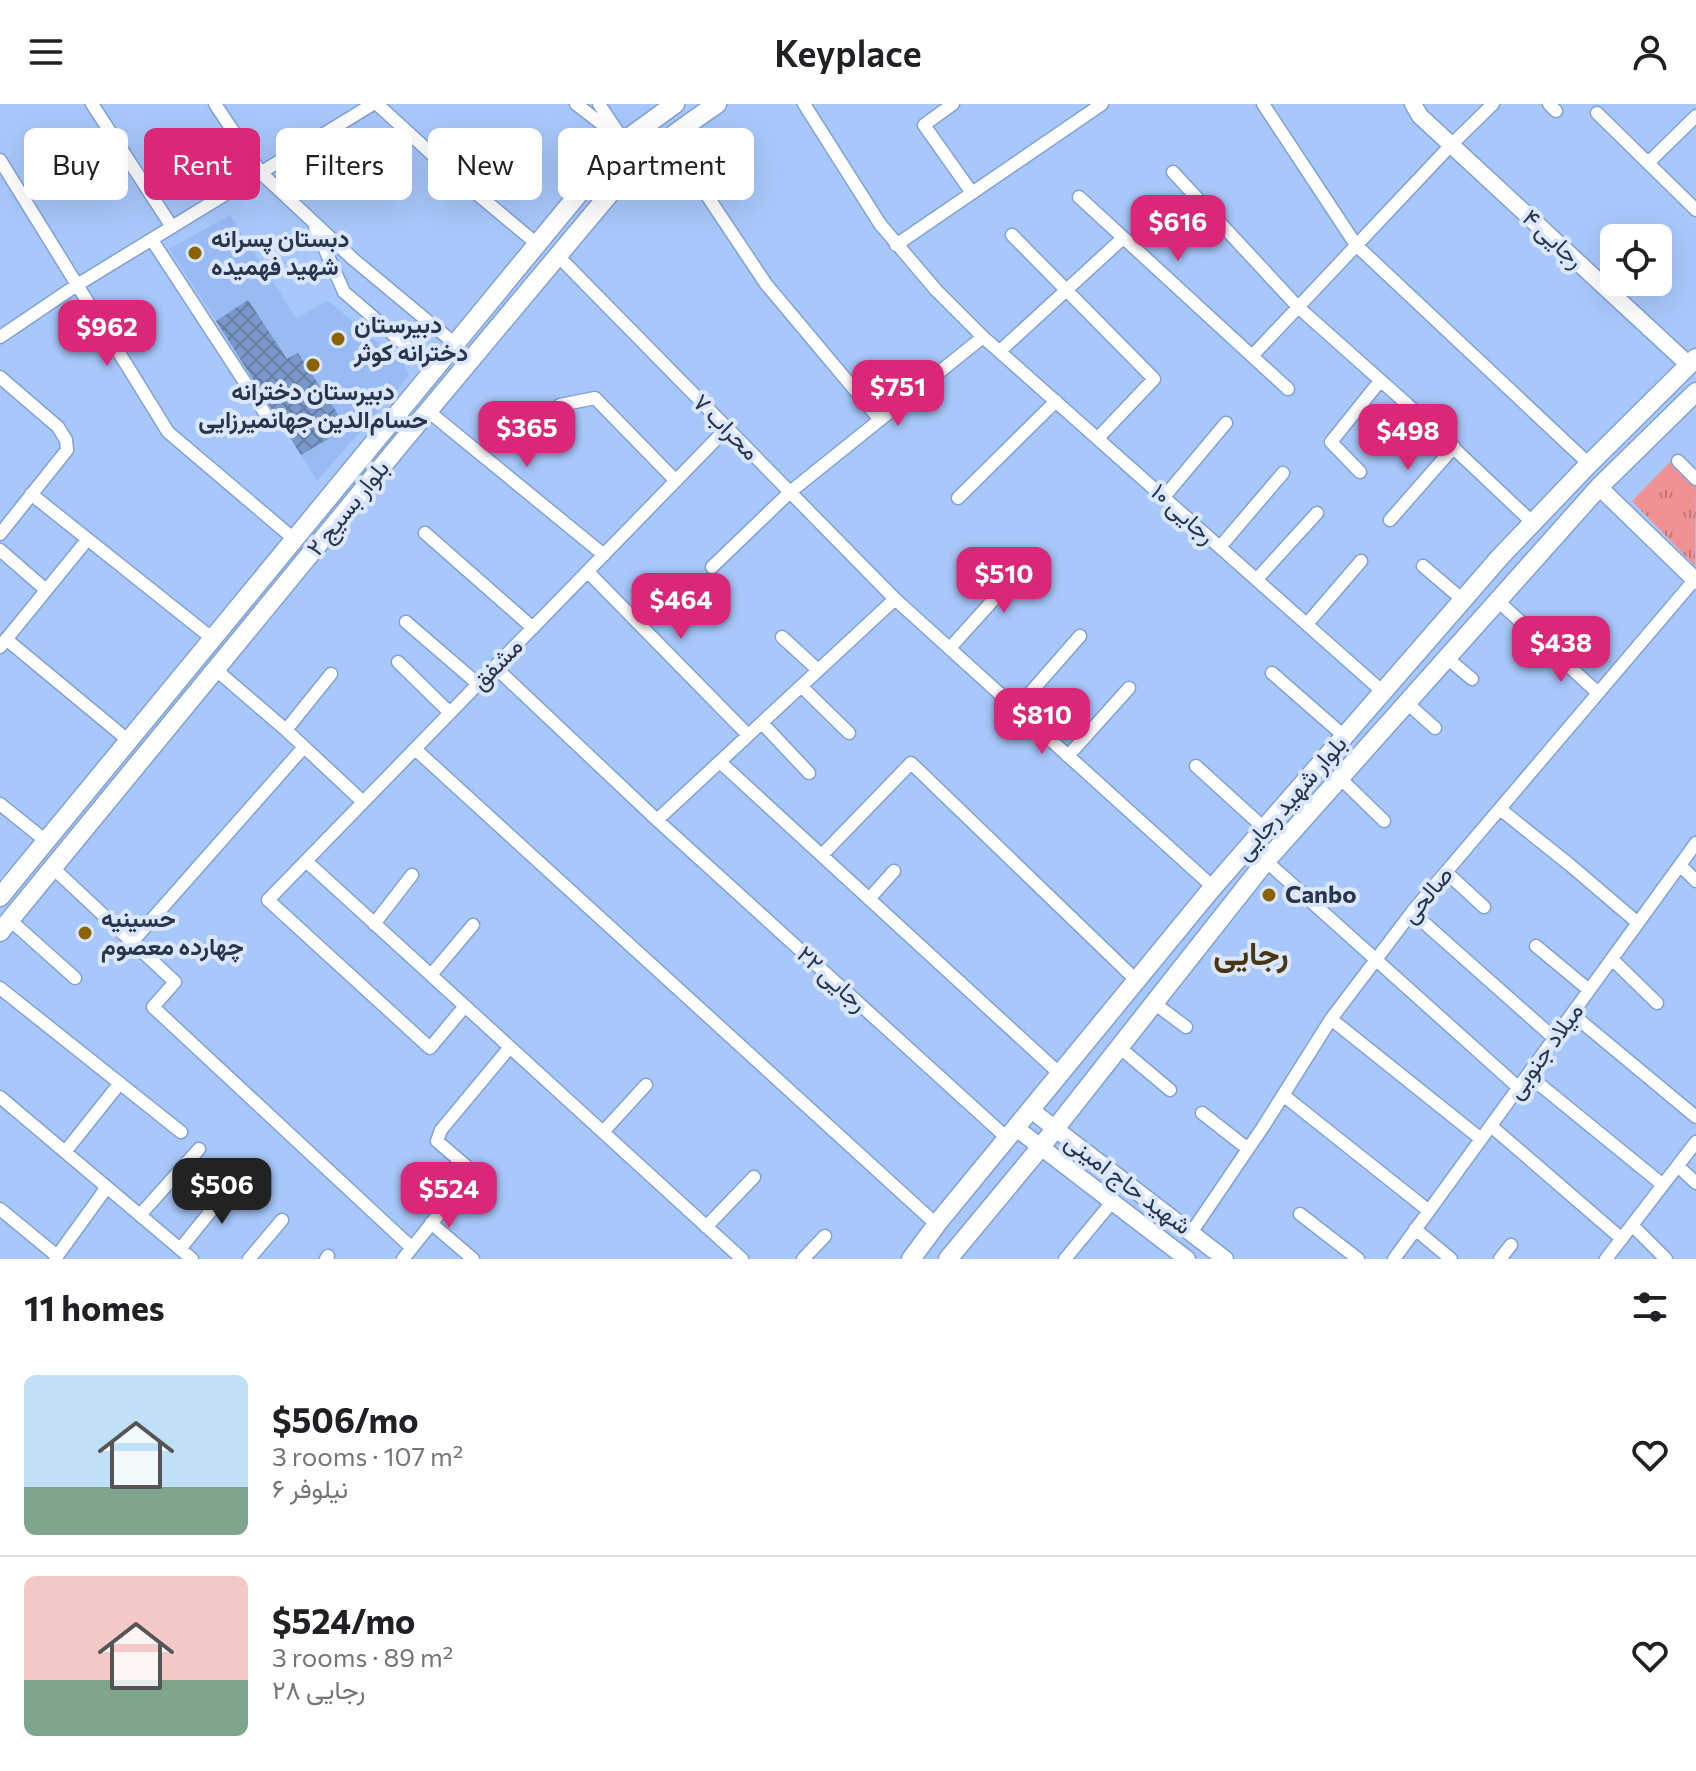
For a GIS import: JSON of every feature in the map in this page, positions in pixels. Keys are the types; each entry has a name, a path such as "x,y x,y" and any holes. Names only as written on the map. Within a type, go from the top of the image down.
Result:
{"main road":[{"name":"بلوار بسیج ۲","path":"642,128 675,104"},
{"name":"بلوار بسیج ۲","path":"681,128 717,104"},
{"name":"بلوار بسیج ۲","path":"0,897 574,200"},
{"name":"بلوار بسیج ۲","path":"5,926 605,200"},
{"name":"بلوار شهید رجایی","path":"911,1259 936,1224 1136,980 1344,736 1533,523 1693,362"},
{"name":"بلوار شهید رجایی","path":"956,1256 1266,861 1599,487 1696,392"}],"street":[{"path":"92,104 172,227"},
{"path":"342,104 351,118"},
{"path":"0,337 77,285 375,104 537,244"},
{"path":"576,104 607,128"},
{"path":"599,104 615,128"},
{"name":"رجایی ۱۰","path":"804,104 880,224 936,290 983,337 1383,692"},
{"path":"953,104 924,125 972,193"},
{"path":"896,245 1102,104"},
{"path":"1263,104 1356,245 1589,464"},
{"name":"رجایی ۴","path":"1413,104 1420,116 1451,145 1693,362"},
{"path":"1252,356 1493,104"},
{"path":"218,108 261,173 353,259 454,343"},
{"path":"1597,113 1696,210"},
{"path":"1648,163 1696,116"},
{"path":"0,160 168,432 294,539"},
{"path":"1173,172 1298,307 1454,447 1533,523"},
{"path":"1079,197 1288,389"},
{"path":"710,200 766,284 880,420"},
{"path":"312,220 344,292 433,369"},
{"path":"1012,235 1154,379 1098,438"},
{"path":"1000,351 1123,238"},
{"path":"152,240 265,413"},
{"name":"محراب ۷","path":"558,256 895,599 1213,887"},
{"path":"712,567 790,492 983,337"},
{"path":"0,377 58,427 66,440 67,450 0,534"},
{"path":"1360,472 1331,442 1380,381"},
{"path":"560,405 595,398 676,481"},
{"path":"958,498 1056,401"},
{"path":"428,411 604,555"},
{"path":"1164,497 1226,423"},
{"name":"مشفق","path":"465,1006 430,1048 268,900 727,428"},
{"path":"1390,520 1454,447"},
{"path":"1678,461 1696,479"},
{"path":"1220,547 1283,473"},
{"path":"1599,487 1696,580"},
{"path":"31,494 213,639"},
{"path":"1257,579 1317,513"},
{"path":"425,533 533,628"},
{"path":"87,540 3,643 129,741"},
{"path":"0,550 46,590"},
{"path":"950,648 1032,557"},
{"path":"1307,624 1361,561"},
{"path":"1423,566 1463,600"},
{"path":"588,572 748,735"},
{"name":"صالحی","path":"1191,1233 1331,1019 1412,912 1696,580"},
{"path":"657,820 895,599"},
{"path":"1498,601 1598,693"},
{"path":"234,612 251,626"},
{"path":"406,622 478,684"},
{"path":"1016,709 1080,636"},
{"path":"782,637 818,670"},
{"path":"1447,658 1472,679"},
{"path":"398,662 450,713"},
{"name":"رجایی ۲۲","path":"495,667 657,820 1011,1133"},
{"path":"215,669 363,802"},
{"path":"1272,673 1344,736"},
{"path":"286,730 331,674"},
{"path":"801,686 849,733"},
{"path":"1068,756 1129,688"},
{"path":"1407,703 1435,728"},
{"path":"762,723 809,773"},
{"path":"132,942 304,747"},
{"path":"415,749 936,1224"},
{"path":"720,762 1060,1074"},
{"path":"822,855 911,763 1136,980"},
{"path":"1196,766 1264,828"},
{"path":"1340,778 1384,821"},
{"path":"0,804 46,841"},
{"path":"1500,809 1638,923"},
{"name":"میلاد جنوبی","path":"1394,1259 1696,843"},
{"path":"306,861 742,1259"},
{"path":"1266,861 1519,1088"},
{"path":"1680,865 1696,881"},
{"path":"53,868 175,982 153,1007 412,1248"},
{"path":"869,899 894,871"},
{"path":"1446,872 1484,907"},
{"path":"374,924 412,875"},
{"path":"1412,912 1554,1038"},
{"path":"431,975 473,925"},
{"path":"5,926 75,978"},
{"path":"1536,946 1589,990"},
{"path":"1612,959 1657,1003"},
{"path":"0,988 181,1132"},
{"path":"1154,1003 1186,1027"},
{"path":"1572,1014 1696,1117"},
{"path":"1331,1019 1481,1139"},
{"path":"403,1259 467,1179 466,1166 437,1141 441,1130 510,1047"},
{"path":"1119,1047 1170,1090"},
{"path":"1528,1075 1663,1185"},
{"path":"65,1152 120,1083"},
{"path":"603,1132 646,1085"},
{"path":"1283,1095 1429,1211"},
{"path":"0,1097 192,1259"},
{"name":"شهید حاج امینی","path":"1031,1110 1225,1259"},
{"path":"1202,1113 1248,1149"},
{"path":"1491,1126 1622,1239"},
{"name":"شهید حاج امینی","path":"1011,1133 1040,1148 1073,1172 1179,1257"},
{"path":"1606,1259 1696,1142"},
{"path":"140,1215 199,1149"},
{"path":"1073,1172 1075,1158 1088,1154"},
{"path":"1678,1166 1696,1183"},
{"path":"706,1227 754,1177"},
{"path":"180,1249 236,1180"},
{"path":"0,1209 56,1258 107,1187"},
{"path":"1065,1259 1112,1202"},
{"path":"1300,1214 1358,1259"},
{"path":"249,1259 282,1220"},
{"path":"431,1223 473,1259"},
{"path":"1632,1225 1666,1259"},
{"path":"1415,1229 1451,1259"},
{"path":"803,1259 825,1236"},
{"path":"1500,1259 1511,1245"}],"shaded area":[{"path":"230,215 296,318 328,301 404,364 409,376 317,481 169,249"}],"green space":[{"path":"1672,460 1696,485 1695,566 1632,501"}],"building":[{"path":"248,300 287,359 298,353 347,428 301,455 216,321"}],"place":[{"name":"دبستان پسرانه شهید فهمیده","path":"195,253"},
{"name":"دبیرستان دخترانه کوثر","path":"338,339"},
{"name":"دبیرستان دخترانه حسام‌الدین جهانمیرزایی","path":"313,365"},
{"name":"Canbo","path":"1269,895"},
{"name":"حسینیه چهارده معصوم","path":"85,933"}],"district":[{"name":"رجایی","path":"1251,954"}]}
